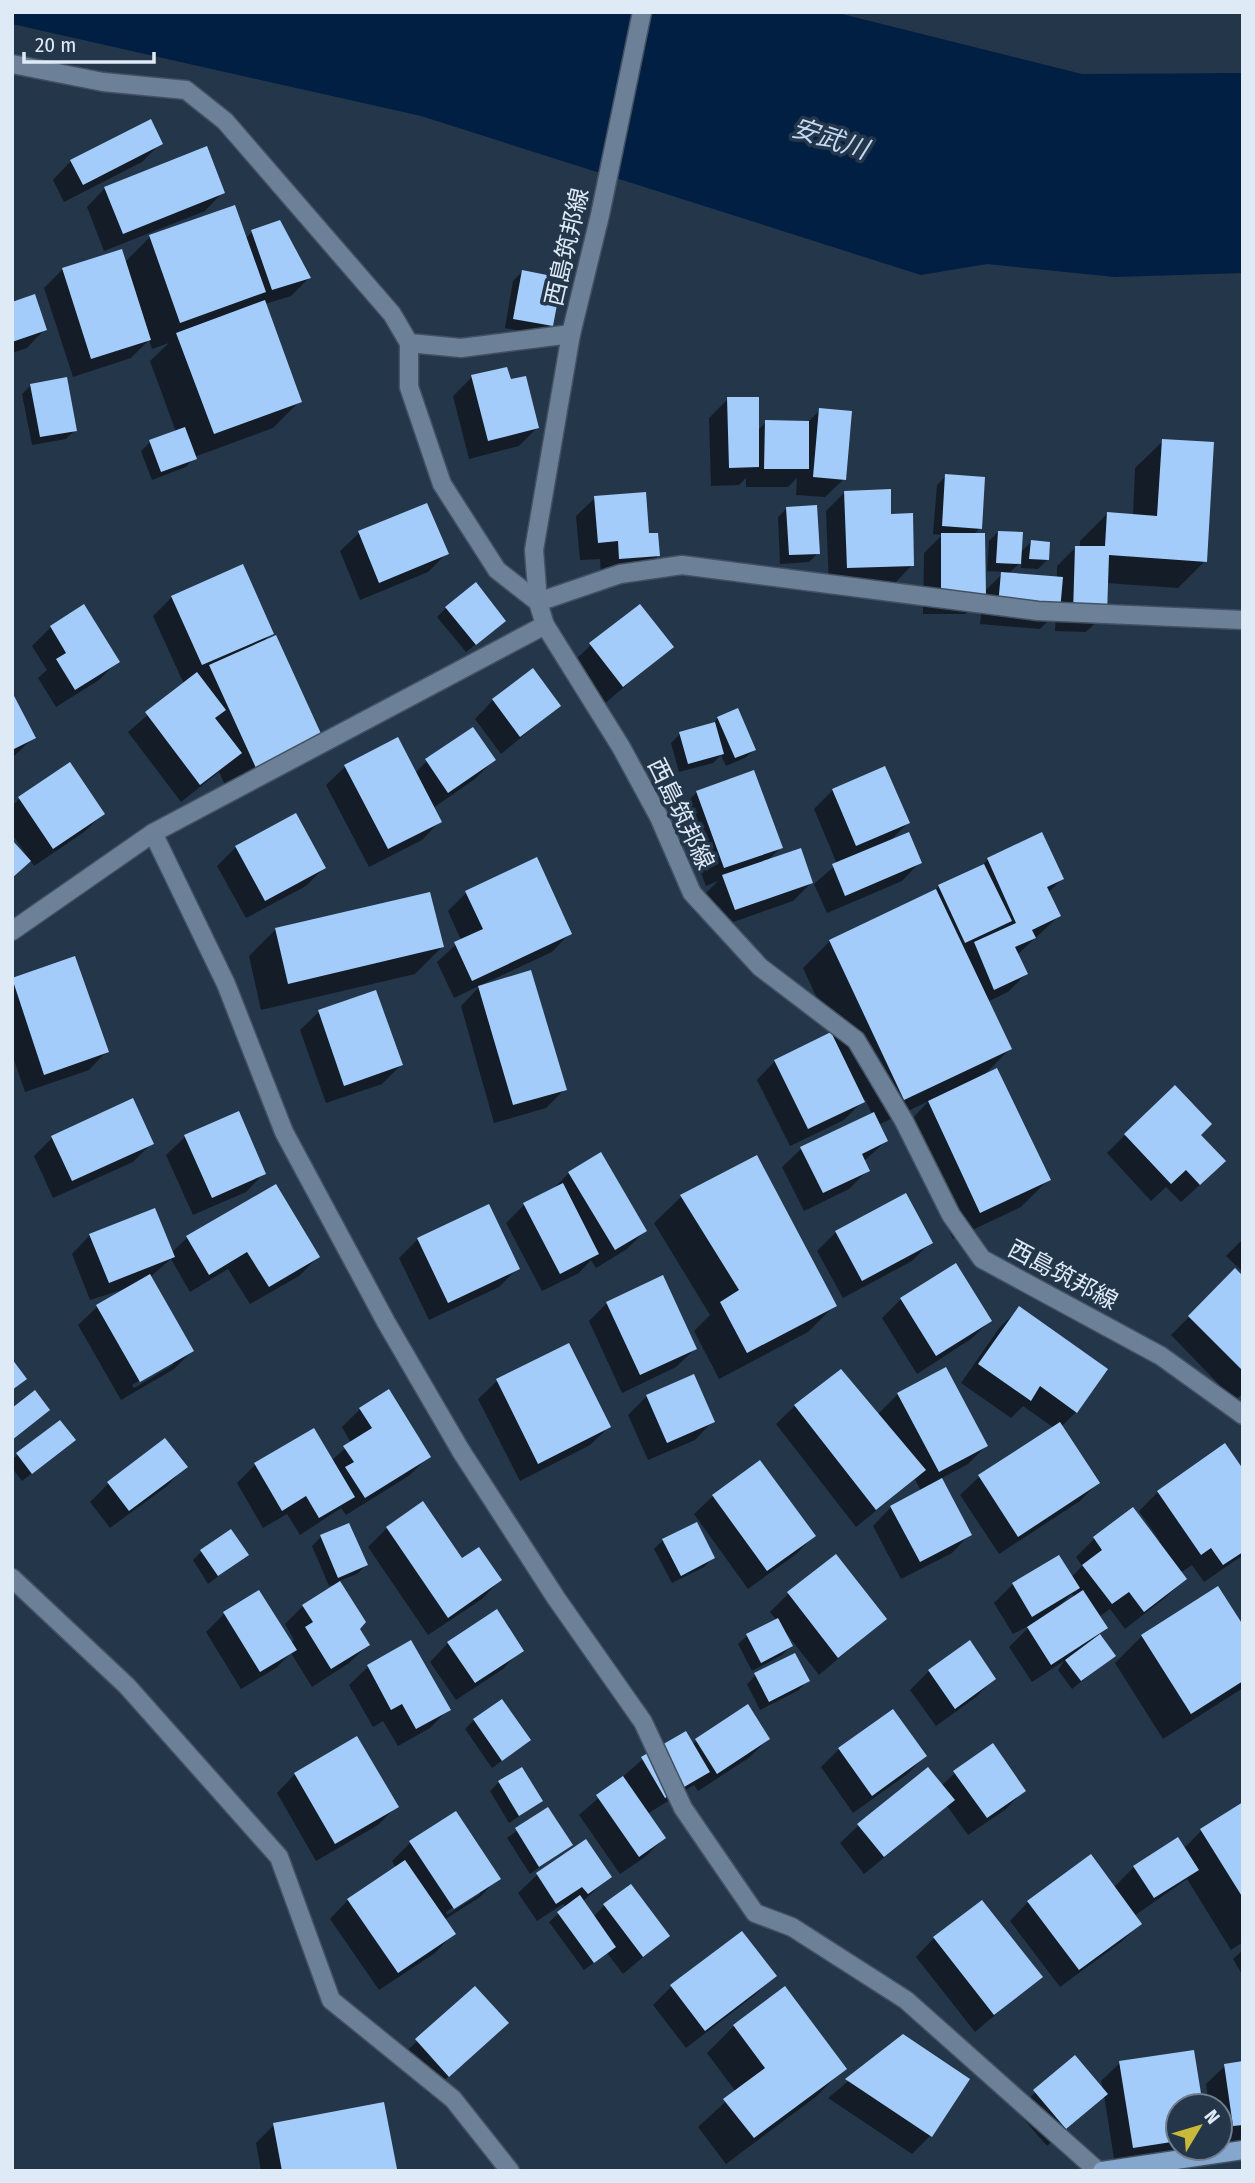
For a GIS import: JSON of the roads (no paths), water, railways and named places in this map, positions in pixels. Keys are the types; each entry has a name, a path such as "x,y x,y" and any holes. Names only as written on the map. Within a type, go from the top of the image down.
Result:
{"main road":[{"path":"1100,2171 1196,2163 1243,2151"}],"street":[{"name":"西島筑邦線","path":"642,12 572,334 534,550 538,603 545,625 621,747 659,817 692,893 760,967 856,1040 904,1121 951,1215 982,1259 1161,1356 1243,1415"},
{"path":"12,64 103,82 186,90 225,121 392,314 409,343 409,387 442,484 497,570 538,603 620,574 682,565 1038,611 1243,620"},
{"path":"409,343 461,348 572,334"},
{"path":"12,931 153,833 545,625"},
{"path":"153,833 226,984 284,1132 386,1322 461,1451 556,1598 643,1722 683,1808 755,1913 792,1927 906,2000 1100,2171"},
{"path":"12,1578 127,1686 279,1857 331,2000 453,2099 510,2171"}],"water":[{"name":"安武川","path":"12,12 834,12 1082,74 1243,73 1243,273 1115,277 987,264 921,275 421,116 12,24"}]}
